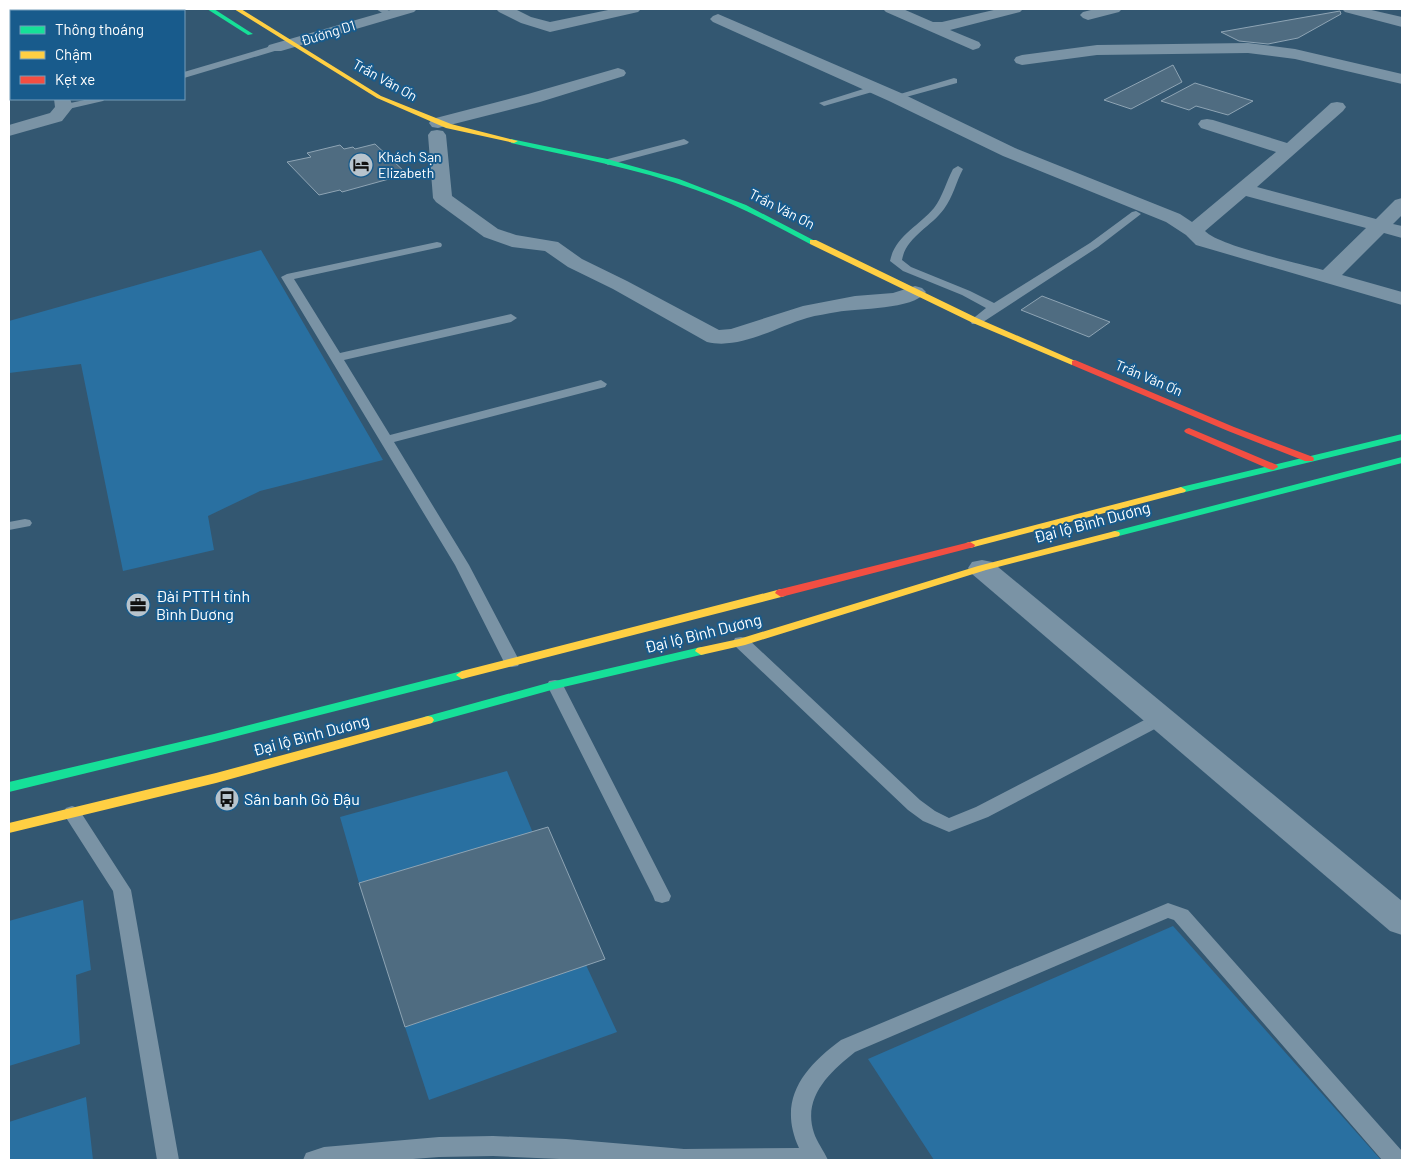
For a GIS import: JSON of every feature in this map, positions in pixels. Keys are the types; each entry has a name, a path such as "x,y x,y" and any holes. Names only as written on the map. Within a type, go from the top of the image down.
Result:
{"main road":[{"path":"210,9 275,48"},
{"name":"Trần Văn Ơn","path":"237,9 293,51 384,99 433,129 542,159"},
{"name":"Trần Văn Ơn","path":"433,129 608,162 670,178 723,197 907,300"},
{"name":"Trần Văn Ơn","path":"872,288 976,320 1309,459"},
{"path":"1181,428 1273,467"},
{"name":"Đại lộ Bình Dương","path":"9,787 214,738 1273,467 1402,437"},
{"name":"Đại lộ Bình Dương","path":"9,828 216,778 555,685 741,642 982,568 1402,460"}],"street":[{"name":"Đường D1","path":"275,48 293,51 384,11 409,9"},
{"path":"504,9 526,20 550,27 633,9"},
{"path":"890,9 936,27 972,45"},
{"path":"936,27 1015,9"},
{"path":"1088,15 1114,9"},
{"path":"1350,9 1402,22"},
{"path":"718,19 876,88 1010,152 1173,218 1193,231 1203,241 1402,299"},
{"path":"1022,60 1097,50 1248,48 1295,54 1402,79"},
{"path":"618,73 433,129 443,198 491,233 512,241 551,246 575,263 620,285 715,337 734,336 803,312 855,302 907,300"},
{"path":"9,131 56,117 63,103"},
{"path":"1193,231 1290,150 1337,107"},
{"path":"1207,124 1290,150"},
{"path":"1243,189 1402,232"},
{"path":"1328,277 1402,204"},
{"path":"982,568 1402,921"}],"lane":[{"path":"185,74 275,48"},
{"path":"895,97 954,81"},
{"path":"824,103 876,88"},
{"path":"63,103 91,100"},
{"path":"608,162 684,142"},
{"path":"958,169 952,179 950,192 938,211 896,253 896,261 907,269 966,293 994,308"},
{"path":"976,320 1094,245 1136,214"},
{"path":"437,245 287,277 462,566 512,662"},
{"path":"336,358 511,318"},
{"path":"385,440 601,384"},
{"path":"9,526 25,523"},
{"path":"741,642 914,805 929,816 949,825 982,812 1162,718"},
{"path":"555,685 662,896"},
{"path":"72,813 122,890 168,1160"},
{"path":"314,1160 324,1157 420,1149 493,1146 684,1159 816,1159 802,1129 800,1109 804,1092 827,1062 848,1046 1168,910 1181,914 1396,1160"}],"shaded area":[{"path":"261,250 383,460 260,491 208,516 214,550 123,571 81,364 9,373 9,321"},
{"path":"507,771 533,833 359,883 340,817"},
{"path":"83,900 91,970 76,975 80,1044 9,1066 9,921"},
{"path":"1173,926 1381,1160 934,1160 868,1059"},
{"path":"586,965 617,1032 429,1100 405,1027"},
{"path":"86,1097 93,1160 9,1160 9,1122"}],"building":[{"path":"1340,11 1341,14 1298,38 1268,44 1239,41 1221,32"},
{"path":"1173,65 1182,82 1131,109 1104,100"},
{"path":"1195,83 1253,101 1228,115 1196,106 1189,110 1161,101"},
{"path":"375,144 407,174 342,192 340,190 319,195 287,162 311,157 307,153 340,145 344,149 353,147 355,149"},
{"path":"1042,296 1110,322 1089,337 1021,310"},
{"path":"548,827 605,959 405,1027 359,883"}],"traffic: fast":[{"path":"210,9 250,34"},
{"path":"514,141 654,173 676,180 757,213 813,242"},
{"path":"1181,490 1402,437"},
{"path":"1115,534 1402,460"},
{"path":"428,720 555,685 701,651"},
{"path":"9,787 214,738 462,675"}],"traffic: slow":[{"path":"237,9 379,97 449,126 514,141"},
{"path":"813,242 976,321 1075,363"},
{"path":"970,545 1181,490"},
{"path":"701,651 741,642 982,568 1115,534"},
{"path":"462,675 781,593"},
{"path":"9,828 216,778 428,720"}],"traffic: jam":[{"path":"1075,363 1231,429 1309,459"},
{"path":"1189,431 1273,467"},
{"path":"781,593 970,545"}],"place":[{"name":"Khách Sạn Elizabeth","path":"361,165"},
{"name":"Đài PTTH tỉnh Bình Dương","path":"138,605"},
{"name":"Sân banh Gò Đậu","path":"227,799"}]}
